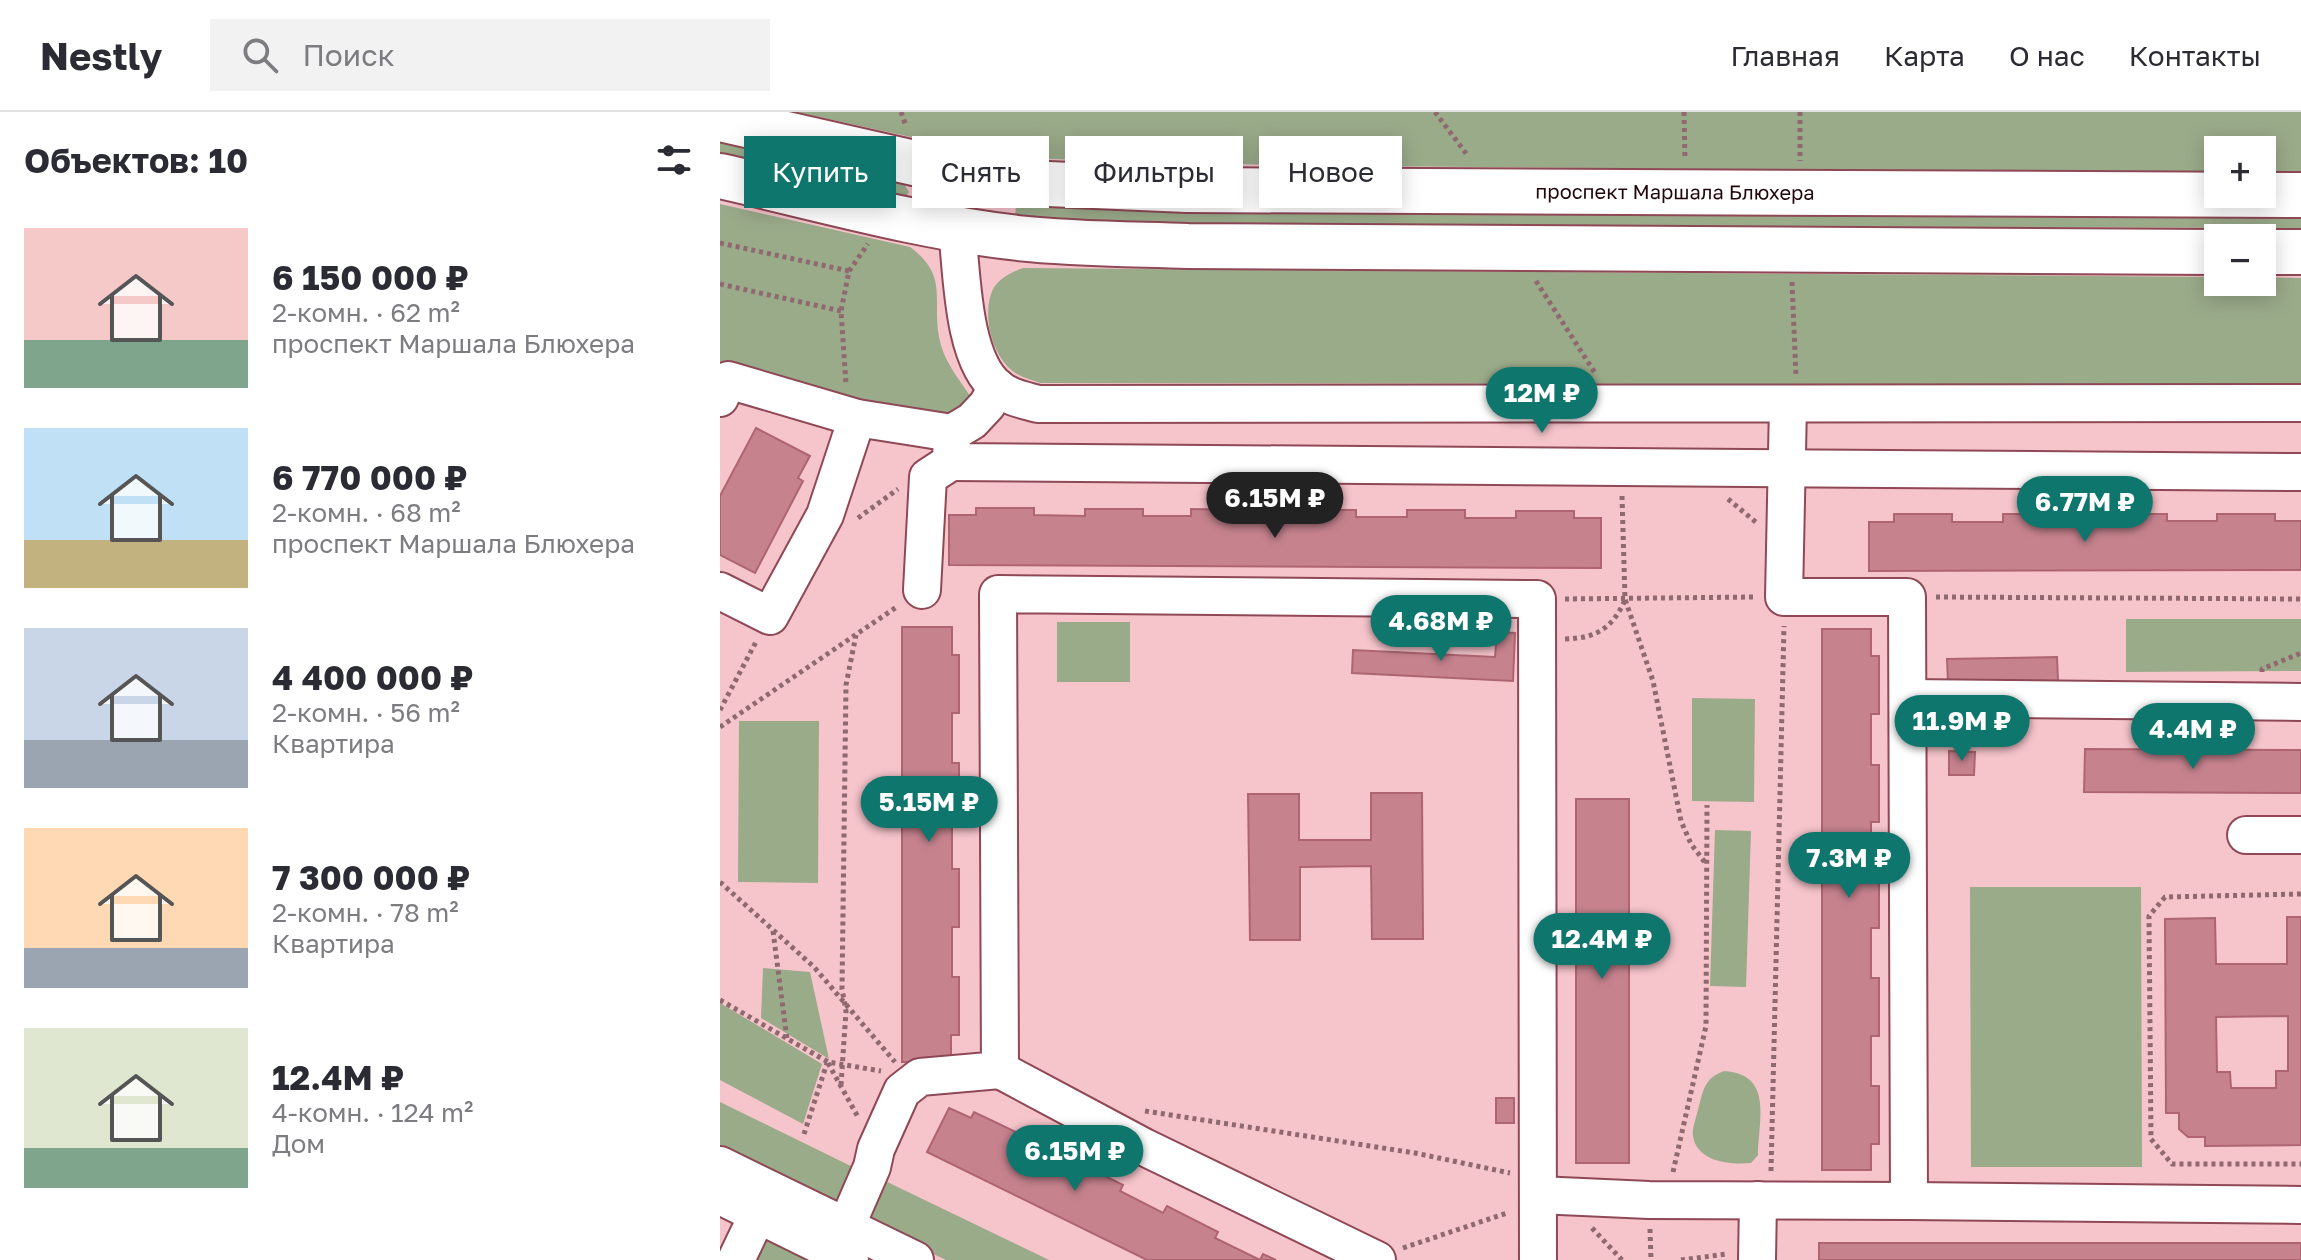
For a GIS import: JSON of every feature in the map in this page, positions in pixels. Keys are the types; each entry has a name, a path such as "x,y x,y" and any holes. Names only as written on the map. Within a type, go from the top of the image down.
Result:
{"main road":[{"name":"проспект Маршала Блюхера","path":"720,119 912,163"},
{"path":"720,176 957,229 1019,238 1188,246 2204,252"},
{"name":"проспект Маршала Блюхера","path":"1049,184 1187,190 2301,195"},
{"path":"957,229 961,208"},
{"path":"2276,252 2301,252"}],"street":[{"path":"957,229 971,346 983,372 1012,397 1038,404 2301,403"},
{"path":"720,398 728,380 853,417 943,457 1691,468 2301,472"},
{"path":"922,590 943,457 987,405 997,387"},
{"path":"1788,405 1784,597 1907,597 1909,1201"},
{"path":"720,591 770,616 825,515 853,417"},
{"path":"1000,1070 998,594 1537,599 1538,1260"},
{"path":"1908,698 2301,702"},
{"path":"2246,835 2301,835"},
{"path":"844,1246 876,1149 912,1076 1000,1070 1144,1147 1375,1259"},
{"path":"720,1165 763,1202 844,1246 915,1260"},
{"path":"1538,1192 1666,1200 2301,1205"},
{"path":"720,1196 763,1202"},
{"path":"1757,1257 1764,1200"},
{"path":"736,1260 763,1202"}],"path":[{"path":"1684,112 1686,193"},
{"path":"720,243 849,271 841,311 853,417"},
{"path":"720,284 841,311"},
{"path":"852,522 943,457"},
{"path":"1622,467 1625,599 1653,681 1681,821 1691,844 1707,865"},
{"path":"1691,468 1785,547"},
{"path":"720,727 922,590"},
{"path":"1537,599 1784,597 1764,1200"},
{"path":"1907,597 2301,599"},
{"path":"1537,641 1584,638 1598,633 1610,625 1625,599"},
{"path":"720,710 770,616"},
{"path":"841,1085 846,1011 846,685 856,635"},
{"path":"1666,1200 1706,1026 1707,805"},
{"path":"720,882 814,967 912,1076"},
{"path":"2301,894 2165,897 2149,916 2151,1139 2172,1164 2301,1164"},
{"path":"773,930 787,1039"},
{"path":"720,1000 828,1062 912,1076"},
{"path":"828,1062 876,1149"},
{"path":"804,1134 828,1062"},
{"path":"1132,1109 1415,1153 1538,1192"},
{"path":"1375,1259 1538,1192"},
{"path":"1681,1260 1729,1254 1757,1257"}],"green space":[{"path":"796,112 2301,112 2301,175 2276,174 2276,136 2204,136 2204,174 1402,166 1402,136 1259,136 1259,165 1243,164 1243,136 1065,136 1065,159 1051,159 1049,136 912,137"},
{"path":"720,142 744,147 744,163 720,158"},
{"path":"896,182 904,184 909,192 906,197 896,195"},
{"path":"720,204 910,247 922,258 934,278 941,345 971,397 954,421 913,418 720,368"},
{"path":"1049,206 1193,212 2301,216 2301,228 2276,228 2276,224 2204,224 2204,228 1193,225 1015,217 1016,208"},
{"path":"1023,268 2204,277 2204,296 2276,296 2276,277 2301,278 2301,385 1040,383 1008,367 991,335 988,311 993,289 1010,274"},
{"path":"2126,619 2301,619 2301,671 2126,672"},
{"path":"1057,622 1130,622 1130,682 1057,682"},
{"path":"1692,698 1755,699 1754,802 1692,801"},
{"path":"739,721 819,721 818,883 738,882"},
{"path":"1715,830 1751,831 1746,987 1710,986"},
{"path":"1970,887 2141,887 2142,1167 1971,1167"},
{"path":"763,968 810,972 829,1059 761,1018"},
{"path":"720,1003 822,1064 803,1124 720,1080"},
{"path":"1724,1071 1740,1074 1757,1089 1761,1113 1758,1155 1751,1163 1716,1160 1701,1151 1693,1136 1705,1086 1712,1077"},
{"path":"720,1102 861,1171 843,1209 720,1149"},
{"path":"879,1178 1049,1260 946,1260 861,1219"},
{"path":"770,1237 817,1260 751,1260 758,1244"}],"building":[{"path":"756,428 810,456 798,478 803,481 755,573 720,555 720,496"},
{"path":"976,508 1034,508 1034,515 1085,516 1085,509 1143,509 1143,516 1191,516 1191,509 1249,510 1249,517 1299,517 1299,510 1356,510 1356,517 1407,517 1407,510 1465,510 1465,518 1516,518 1516,511 1574,511 1574,518 1601,518 1601,568 949,565 949,515 976,515"},
{"path":"1894,514 1952,514 1952,522 2003,522 2003,514 2061,514 2061,521 2109,521 2109,514 2167,514 2167,521 2217,521 2217,514 2275,514 2275,521 2301,521 2301,570 1869,571 1869,522 1894,522"},
{"path":"902,627 952,627 952,655 959,655 959,713 952,713 952,763 959,763 959,821 952,821 952,869 959,869 959,927 952,927 952,977 959,977 959,1035 951,1035 951,1062 902,1062"},
{"path":"1822,629 1871,629 1871,656 1879,656 1879,714 1871,714 1871,765 1879,765 1879,822 1871,822 1871,871 1879,871 1879,928 1871,928 1871,978 1879,978 1879,1036 1871,1036 1871,1086 1879,1086 1879,1144 1871,1144 1871,1170 1822,1170"},
{"path":"1497,632 1515,633 1513,681 1352,673 1353,650 1495,657"},
{"path":"2057,657 2058,681 1948,683 1947,659"},
{"path":"2085,749 2301,750 2301,793 2084,792"},
{"path":"1949,751 1975,752 1974,775 1949,775"},
{"path":"1371,793 1422,793 1423,939 1372,939 1371,866 1300,867 1300,940 1250,940 1248,794 1299,794 1299,840 1371,840"},
{"path":"1576,799 1629,799 1629,1163 1576,1163"},
{"path":"2287,917 2301,917 2301,1145 2205,1146 2205,1137 2188,1137 2179,1129 2179,1113 2166,1113 2165,919 2215,918 2216,964 2287,964","holes":["2288,1016 2288,1071 2276,1071 2276,1088 2231,1088 2230,1072 2217,1072 2216,1017"]},
{"path":"1496,1098 1514,1098 1514,1123 1496,1123"},
{"path":"949,1108 971,1118 974,1112 1026,1137 1022,1143 1068,1166 1071,1159 1123,1185 1120,1191 1163,1213 1167,1206 1218,1232 1215,1238 1260,1260 1147,1260 927,1152"},
{"path":"1819,1243 2301,1243 2301,1260 1819,1260"},
{"path":"1263,1254 1276,1260 1260,1260"}]}
